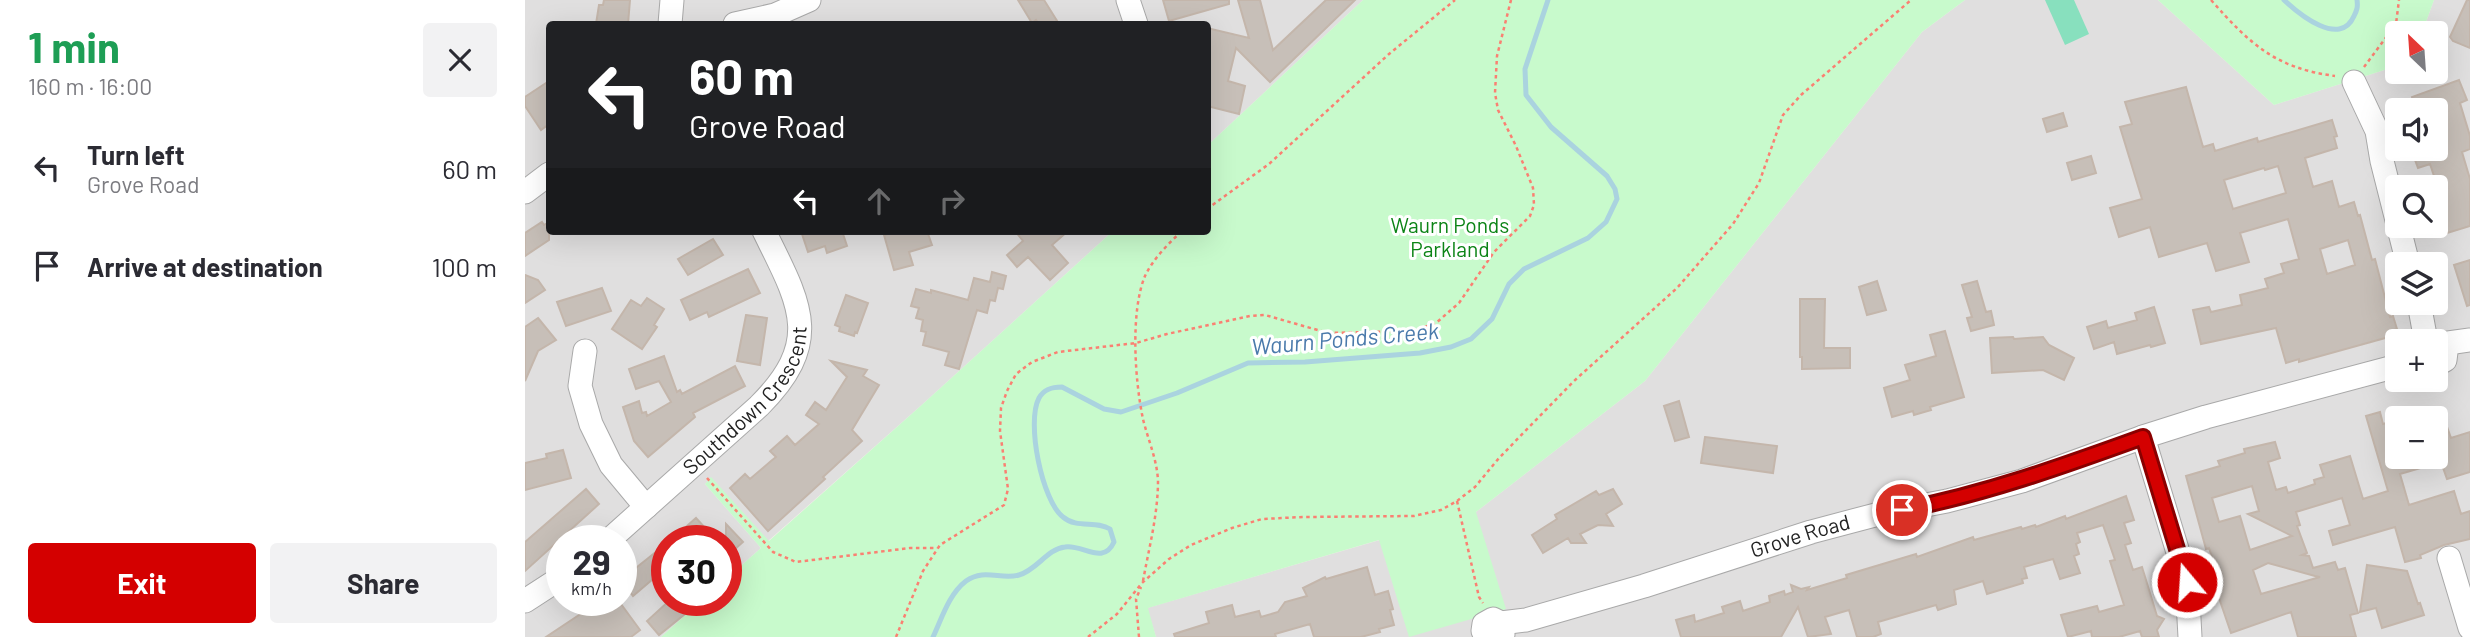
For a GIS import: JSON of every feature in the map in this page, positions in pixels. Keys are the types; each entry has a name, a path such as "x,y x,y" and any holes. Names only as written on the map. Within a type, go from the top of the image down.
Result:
{"street":[{"path":"670,21 672,0"},
{"path":"748,21 775,15 809,0"},
{"path":"1128,0 1135,21"},
{"path":"2352,76 2377,131 2405,252"},
{"path":"525,191 546,176"},
{"name":"Southdown Crescent","path":"626,525 777,388 789,370 797,352 800,330 793,293 766,235"},
{"path":"2448,340 2470,342"},
{"path":"585,351 580,386 591,424 611,465 646,507"},
{"name":"Grove Road","path":"1489,632 1811,532 2022,481 2143,437 2385,369"},
{"path":"2143,437 2187,582 2190,637"},
{"path":"2449,558 2470,628"},
{"path":"525,601 546,589"}],"path":[{"path":"1211,206 1269,164 1389,54 1455,0"},
{"path":"896,637 923,571 938,548 1004,505 1008,489 1000,431 1001,408 1016,374 1032,362 1058,352 1136,343 1250,316 1265,315 1328,333 1413,331 1436,323 1459,303 1494,252 1530,216 1534,205 1533,188 1498,110 1495,93 1497,56 1511,0"},
{"path":"1088,637 1117,614 1142,583 1179,551 1247,522 1303,517 1414,516 1441,510 1457,502 1475,487 1499,458 1574,381 1677,288 1733,224 1759,183 1783,115 1801,95 1912,0"},
{"path":"2211,0 2236,28 2272,58 2319,74 2352,76 2366,66 2396,24 2399,0"},
{"path":"1139,637 1136,599 1153,532 1158,481 1156,461 1143,419 1138,389 1138,304 1146,276 1164,248 1178,235"},
{"path":"694,463 772,552 787,559 805,562 831,556 938,548"},
{"path":"1457,502 1489,632"}],"shaded area":[{"path":"525,0 1363,0 1211,142 1211,21 546,21 546,235 1109,235 768,541 711,478 705,484 741,525 651,525 651,616 684,616 661,637 525,637"},
{"path":"1965,0 2158,0 2274,105 2385,70 2385,84 2448,84 2448,21 2426,21 2434,0 2470,0 2470,637 1156,637 1147,608 1476,512 1645,381 1922,32"},
{"path":"742,526 761,548 742,565"}],"green space":[{"name":"Waurn Ponds Parkland","path":"1363,0 1965,0 1922,32 1645,381 1476,512 1506,609 1409,637 1379,540 1148,608 1156,637 661,637 684,616 742,616 742,565 761,548 705,484 711,477 769,541 1109,235 1211,235 1211,142"},
{"path":"2045,0 2074,0 2089,34 2065,45"},
{"path":"2158,0 2434,0 2426,21 2385,21 2385,70 2274,105"}],"building":[{"path":"604,0 630,0 628,21 596,21 599,5 603,5"},
{"path":"1018,0 1044,0 1057,21 1036,20 1031,21"},
{"path":"1163,0 1229,0 1229,4 1169,21"},
{"path":"1238,0 1260,0 1273,50 1326,0 1355,0 1270,82 1236,48 1228,81 1245,86 1239,114 1211,107 1211,29 1249,38"},
{"path":"2467,0 2470,0 2470,48 2450,37"},
{"path":"2459,80 2467,100 2460,103 2470,136 2470,149 2462,152 2470,179 2470,226 2448,233 2448,175 2434,175 2430,164 2418,168 2415,161 2448,161 2448,98 2412,97"},
{"path":"546,83 546,126 541,130 525,106 525,97"},
{"path":"2186,87 2203,147 2213,144 2215,151 2257,138 2258,142 2332,120 2337,136 2334,137 2337,148 2305,158 2313,187 2332,181 2339,207 2354,202 2372,260 2375,259 2385,298 2385,315 2393,316 2397,329 2385,329 2385,338 2299,362 2299,359 2286,363 2276,328 2201,344 2193,310 2209,307 2211,312 2242,305 2240,295 2268,288 2265,279 2284,273 2281,264 2299,259 2288,219 2240,233 2249,262 2216,271 2207,243 2159,257 2150,227 2119,237 2110,208 2142,199 2120,127 2132,124 2125,102","holes":["2278,166 2286,193 2233,209 2224,180","2348,240 2355,265 2327,274 2320,249"]},
{"path":"2063,113 2067,126 2047,132 2043,119"},
{"path":"2091,156 2096,173 2072,180 2067,163"},
{"path":"542,222 546,224 549,240 525,256 525,233"},
{"path":"802,235 843,235 847,246 827,253 825,246 808,252"},
{"path":"884,235 928,235 932,245 909,252 913,265 894,270"},
{"path":"1018,235 1063,235 1052,245 1068,263 1050,280 1028,257 1017,267 1007,255 1023,241"},
{"path":"713,239 723,255 688,275 678,259"},
{"path":"2470,260 2470,305 2467,306 2454,265"},
{"path":"748,269 760,293 709,317 707,312 690,320 681,300"},
{"path":"992,272 1006,276 1003,289 998,288 995,301 990,300 987,313 977,310 959,369 945,365 949,352 923,345 926,332 921,331 923,320 916,318 919,308 911,306 916,289 931,293 931,290 968,300 974,278 990,282"},
{"path":"525,275 538,280 545,290 525,303"},
{"path":"1877,281 1886,310 1867,315 1859,287"},
{"path":"1977,281 1986,312 1991,311 1994,325 1971,331 1967,318 1972,317 1962,285"},
{"path":"602,288 611,311 566,326 557,302"},
{"path":"846,295 868,303 854,336 839,331 840,327 835,325"},
{"path":"647,298 664,309 654,325 657,327 642,349 612,329 631,300 641,306"},
{"path":"1800,299 1825,299 1824,348 1850,348 1850,368 1802,369"},
{"path":"2154,307 2165,343 2117,354 2114,342 2094,349 2087,327 2106,321 2108,328 2137,320 2135,313"},
{"path":"746,315 767,318 760,365 737,361"},
{"path":"538,318 556,340 538,351 525,381 525,327"},
{"path":"1945,331 1964,397 1930,407 1931,410 1914,415 1913,411 1892,417 1884,388 1910,380 1905,365 1936,356 1930,335"},
{"path":"2043,337 2049,345 2074,358 2064,380 2043,370 1992,373 1990,338"},
{"path":"664,356 677,392 680,390 682,394 735,366 745,386 693,413 695,417 648,457 634,441 623,407 639,401 642,413 646,412 647,416 671,402 659,381 636,389 629,369"},
{"path":"831,361 867,370 863,376 879,385 852,430 862,441 768,531 730,488 745,474 750,479 776,457 770,451 787,436 795,445 819,424 806,415 815,402 826,410 847,377"},
{"path":"1679,401 1689,437 1675,441 1664,406"},
{"path":"2380,412 2385,423 2385,469 2417,469 2400,474 2409,505 2454,491 2461,514 2470,511 2470,539 2444,545 2420,555 2421,558 2405,562 2395,527 2333,545 2329,531 2350,525 2342,498 2296,512 2300,525 2297,526 2307,553 2302,555 2309,556 2313,568 2335,562 2338,570 2345,568 2358,613 2350,615 2356,637 2298,637 2291,612 2231,633 2218,595 2216,585 2220,582 2209,548 2206,549 2186,476 2220,466 2218,461 2245,453 2244,449 2275,442 2280,458 2268,462 2276,490 2286,487 2288,493 2315,484 2314,480 2324,477 2320,465 2350,456 2363,499 2388,491 2366,416","holes":["2252,486 2259,511 2248,514 2292,536 2250,550 2240,516 2219,522 2212,498","2268,563 2320,577 2261,594 2253,570"]},
{"path":"2448,430 2451,438 2470,432 2470,472 2447,479 2443,469 2448,469"},
{"path":"1705,437 1777,446 1773,473 1701,463"},
{"path":"563,450 571,478 525,490 525,463 547,458 546,454"},
{"path":"586,489 599,504 576,525 546,525 546,552 525,571 525,542"},
{"path":"1613,489 1622,504 1606,514 1613,526 1598,525 1580,534 1586,543 1571,543 1568,538 1543,553 1532,535 1557,519 1555,515 1596,491 1599,495"},
{"path":"2126,496 2134,520 2124,523 2131,543 2125,545 2133,570 2142,567 2157,616 2164,619 2157,630 2159,637 2142,637 2140,631 2119,637 2092,637 2091,631 2068,637 2061,615 2097,606 2099,612 2124,605 2110,561 2115,560 2103,525 2077,533 2080,542 2076,544 2079,554 2074,556 2080,573 2060,579 2053,559 2024,567 2027,578 2022,579 2023,583 1987,594 1983,581 1954,590 1956,604 1938,610 1936,605 1878,622 1881,634 1873,637 1857,637 1849,610 1825,617 1831,634 1808,637 1798,607 1781,637 1681,637 1676,620 1694,615 1695,622 1724,613 1722,607 1740,601 1743,611 1770,602 1769,596 1784,591 1785,595 1793,592 1791,585 1801,589 1809,587 1807,590 1847,578 1846,575 1916,554 1917,557 1973,537 1974,540 2021,527 2036,527 2065,516 2066,519"},
{"path":"696,518 702,525 688,525"},
{"path":"651,556 651,581 637,593 637,567"},
{"path":"2367,565 2407,571 2424,615 2382,628 2376,608 2360,612"},
{"path":"1367,567 1375,595 1388,591 1393,609 1390,610 1394,625 1379,629 1380,632 1361,637 1314,637 1310,624 1275,634 1276,637 1175,637 1174,634 1209,623 1206,612 1232,605 1235,617 1259,611 1261,617 1278,612 1285,602 1307,596 1303,588 1325,577 1326,579"},
{"path":"578,616 630,616 640,630 631,637 546,637"},
{"path":"652,616 683,616 659,635 647,621"}],"waterway":[{"name":"Waurn Ponds Creek","path":"933,637 955,593 973,577 1019,575 1059,549 1072,547 1098,553 1109,549 1114,542 1110,529 1105,526 1068,521 1055,508 1049,495 1038,461 1034,424 1035,409 1039,398 1046,391 1062,387 1104,409 1121,412 1177,393 1248,363 1305,362 1420,353 1451,347 1471,339 1492,319 1509,284 1524,269 1588,238 1606,222 1617,199 1615,189 1607,176 1551,127 1526,95 1525,69 1548,0"},
{"name":"Waurn Ponds Creek","path":"2284,0 2309,20 2330,29 2348,25 2357,8 2357,0"}],"route":[{"path":"1902,510 2022,481 2143,437 2187,582"}]}
